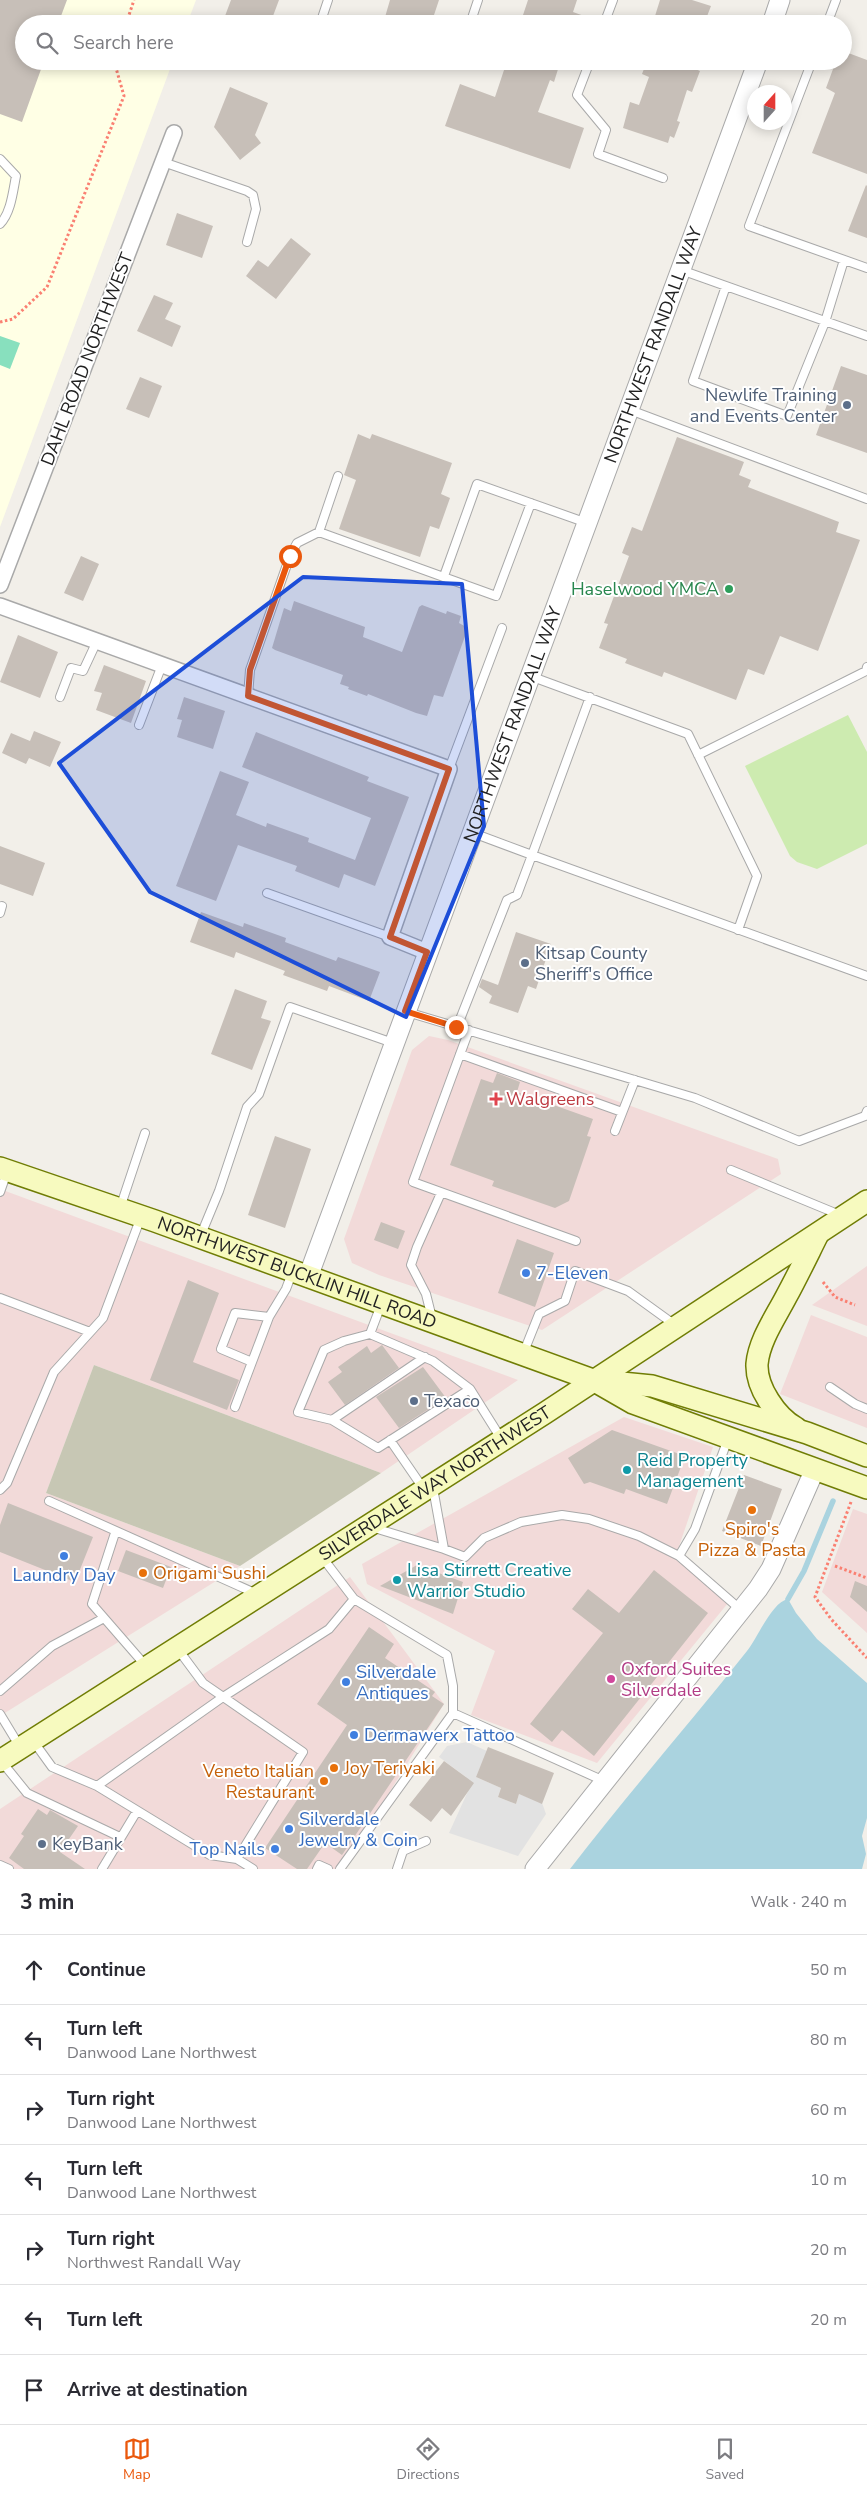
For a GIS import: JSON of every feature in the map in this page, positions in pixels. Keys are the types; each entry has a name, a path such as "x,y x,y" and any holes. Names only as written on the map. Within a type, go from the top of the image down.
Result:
{"main road":[{"name":"NORTHWEST BUCKLIN HILL ROAD","path":"4,1170 200,1238 593,1380 633,1403 815,1469 859,1491"},
{"name":"SILVERDALE WAY NORTHWEST","path":"1,1761 428,1486 503,1440 818,1235 867,1201"},
{"path":"807,1433 792,1426 776,1410 761,1385 758,1365 764,1341 818,1235"},
{"name":"NORTHWEST BUCKLIN HILL ROAD","path":"593,1380 652,1386 807,1433 867,1456"},
{"name":"NORTHWEST BUCKLIN HILL ROAD","path":"815,1469 850,1458 867,1456"}],"street":[{"path":"775,15 780,0"},
{"name":"NORTHWEST RANDALL WAY","path":"300,1274 393,1043 755,70"},
{"name":"DAHL ROAD NORTHWEST","path":"0,585 174,133"},
{"path":"0,606 449,769 390,937 427,952"},
{"path":"535,1869 742,1610 771,1569 815,1469"}],"lane":[{"path":"323,15 328,0"},
{"path":"473,15 478,0"},
{"path":"607,15 613,0"},
{"path":"830,15 836,0"},
{"path":"587,70 577,96 606,130 598,154 663,178"},
{"path":"809,70 749,226 867,268"},
{"path":"0,159 16,176 4,220 0,224"},
{"path":"163,162 247,191 253,195 256,210 247,242"},
{"path":"726,286 692,381 787,416 825,322 844,260"},
{"path":"681,270 867,336"},
{"path":"629,410 867,499"},
{"path":"248,696 250,670 290,556 297,543 319,532 338,476"},
{"path":"444,576 477,484 587,523"},
{"path":"319,532 496,596 531,503"},
{"path":"449,769 502,628"},
{"path":"60,698 71,668 83,671 97,641"},
{"path":"139,725 162,665"},
{"path":"698,754 866,672 867,668"},
{"path":"530,676 688,734 757,876 738,930"},
{"path":"456,1027 507,900 517,895 590,697"},
{"path":"472,833 867,976"},
{"path":"268,893 390,937"},
{"path":"200,1238 247,1107 259,1094 290,1007 393,1043"},
{"path":"405,1011 696,1098 799,1141 865,1116 867,1111"},
{"path":"469,1030 413,1182 576,1241"},
{"path":"460,1054 622,1112"},
{"path":"615,1131 635,1080"},
{"path":"119,1210 145,1133"},
{"path":"0,1192 4,1170"},
{"path":"731,1170 844,1217"},
{"path":"433,1322 426,1294 411,1266 417,1247 441,1193"},
{"path":"0,1490 8,1483 54,1372 103,1318 141,1217"},
{"path":"523,1354 538,1314 565,1301 575,1271 628,1291 677,1326"},
{"path":"235,1407 269,1317 286,1288 300,1274"},
{"path":"0,1298 90,1332"},
{"path":"370,1334 382,1303"},
{"path":"252,1362 221,1349 235,1313 269,1317"},
{"path":"470,1389 378,1448 332,1420 298,1412 324,1350 344,1341 370,1334 433,1361 470,1389 503,1440"},
{"path":"332,1420 425,1357"},
{"path":"830,1387 855,1404 867,1408"},
{"path":"390,1440 428,1486 444,1549"},
{"path":"679,1556 696,1530 725,1446"},
{"path":"49,1501 115,1533 259,1595"},
{"path":"367,1526 465,1557 484,1538 521,1522 562,1515 589,1519 639,1536 679,1556 742,1610"},
{"path":"115,1533 92,1604 147,1667"},
{"path":"321,1555 354,1600 447,1655 453,1686 453,1713 340,1869"},
{"path":"97,1786 222,1697 329,1629 354,1600"},
{"path":"0,1691 52,1646 104,1618"},
{"path":"177,1648 203,1683 303,1752 238,1859"},
{"path":"453,1713 604,1781"},
{"path":"0,1714 27,1744 52,1767 97,1786 210,1855 238,1859 253,1869"},
{"path":"1,1761 27,1793 120,1837"},
{"path":"102,1869 137,1811"},
{"path":"397,1869 404,1851 426,1841"},
{"path":"0,1865 9,1869"},
{"path":"317,1869 319,1865 328,1869"}],"path":[{"path":"129,15 134,0"},
{"path":"0,322 13,319 47,287 124,96 117,70"},
{"path":"823,1282 835,1298 855,1305"},
{"path":"859,1491 851,1500 815,1597 831,1620 867,1658"},
{"path":"835,1566 867,1578"}],"highlighted area":[{"path":"303,577 462,584 484,826 406,1017 150,892 59,763"}],"shaded area":[{"path":"0,0 196,0 190,15 15,15 15,70 170,70 0,527"},
{"path":"429,1036 448,1040 778,1159 781,1174 542,1330 379,1275 352,1263 344,1239 412,1050"},
{"path":"0,1189 518,1380 381,1473 94,1365 46,1493 240,1566 0,1716"},
{"path":"867,1266 867,1326 812,1305"},
{"path":"811,1315 867,1337 867,1428 780,1394"},
{"path":"94,1365 381,1473 240,1566 46,1493"},
{"path":"624,1417 713,1447 675,1558 728,1603 597,1763 471,1715 495,1651 367,1584 362,1564"},
{"path":"853,1509 867,1514 867,1633 822,1592"},
{"path":"350,1577 444,1704 342,1869 0,1869 0,1809"},
{"path":"467,1742 487,1751 476,1777 501,1788 498,1797 516,1804 519,1794 542,1803 546,1814 518,1856 449,1833 469,1789 466,1777 439,1757 447,1746"}],"green space":[{"path":"0,336 20,343 10,369 0,365"},
{"path":"848,715 867,752 867,844 817,869 797,862 790,856 745,766"}],"water":[{"path":"788,1599 796,1613 817,1639 867,1683 867,1818 862,1836 866,1854 862,1869 570,1869 747,1651 776,1606"}],"building":[{"path":"0,0 67,0 61,15 15,15 15,70 41,70 22,122 0,114"},
{"path":"231,0 279,0 273,15 225,15"},
{"path":"390,0 439,0 434,15 386,15"},
{"path":"528,0 577,0 573,12 581,15 523,15"},
{"path":"660,0 692,0 711,6 708,15 655,15"},
{"path":"852,54 867,60 867,174 812,153 835,93 826,88 833,70 852,70"},
{"path":"504,70 558,70 554,82 550,80 538,112 584,128 570,169 445,126 460,84 495,97"},
{"path":"644,70 700,71 692,92 687,90 677,121 680,122 674,138 670,136 668,143 623,128 630,102 639,105 649,77 642,74"},
{"path":"230,87 268,103 255,135 261,143 240,160 214,127"},
{"path":"867,186 867,238 848,231"},
{"path":"177,213 213,226 202,258 166,245"},
{"path":"291,238 311,254 276,299 246,276 258,260 268,267"},
{"path":"154,295 173,303 165,319 181,326 172,347 137,331"},
{"name":"Newlife Training and Events Center","path":"841,366 867,375 867,453 816,435"},
{"path":"140,377 162,386 149,418 126,409"},
{"path":"358,434 370,439 372,434 452,463 441,494 450,498 439,529 430,526 420,557 339,529 356,480 344,475"},
{"name":"Haselwood YMCA","path":"677,437 744,462 739,475 751,480 748,487 839,522 836,532 860,540 818,651 780,636 764,675 748,669 736,700 664,672 662,677 625,663 627,659 599,648 608,624 604,623 629,556 622,553 632,527 642,531"},
{"path":"81,556 99,564 83,601 64,593"},
{"path":"294,601 365,627 363,637 402,652 419,607 422,605 446,614 447,611 461,616 459,623 468,628 443,697 434,695 427,716 416,713 368,694 367,696 348,689 349,687 340,684 343,675 275,650 272,648 284,608 291,611"},
{"path":"18,635 58,652 40,698 0,682"},
{"path":"104,665 146,681 131,723 96,710 102,693 94,691"},
{"path":"184,697 225,711 213,749 177,737 182,720 177,719"},
{"path":"34,731 61,742 50,767 29,758 26,764 2,753 11,733 30,741"},
{"path":"256,732 369,777 367,781 409,797 375,886 344,874 339,888 295,871 297,866 238,845 216,901 176,886 220,771 249,782 236,815 266,827 267,823 309,838 308,842 355,860 371,818 242,767"},
{"path":"0,846 45,863 33,896 0,884"},
{"path":"201,912 243,927 244,923 286,938 285,942 336,961 338,957 380,972 369,1001 329,986 327,991 283,975 285,971 236,952 234,958 190,942"},
{"name":"Kitsap County Sheriff's Office","path":"516,932 551,944 536,989 528,986 518,1013 489,1003 492,996 479,987 482,979 498,985"},
{"path":"235,989 267,1001 261,1018 271,1021 252,1070 211,1054"},
{"name":"Walgreens","path":"497,1073 520,1082 517,1092 593,1119 587,1136 591,1137 569,1201 555,1208 492,1186 494,1181 450,1165 481,1079 493,1083"},
{"path":"275,1136 311,1149 285,1228 248,1215"},
{"path":"381,1222 405,1231 398,1249 374,1240"},
{"name":"7-Eleven","path":"517,1239 554,1253 535,1307 498,1293"},
{"path":"188,1280 219,1293 193,1362 239,1380 227,1410 150,1380"},
{"path":"382,1345 399,1368 345,1405 328,1382 342,1372 338,1367 367,1346 371,1353"},
{"name":"Texaco","path":"423,1367 446,1398 399,1428 376,1397"},
{"name":"Reid Property Management","path":"612,1430 685,1456 667,1504 626,1489 624,1494 590,1482 584,1484 568,1458"},
{"name":"Spiro's Pizza & Pasta","path":"744,1475 782,1489 761,1546 722,1531"},
{"path":"8,1503 93,1537 75,1582 0,1552 0,1525"},
{"path":"126,1550 171,1567 163,1588 118,1571"},
{"path":"417,1565 463,1582 453,1614 380,1586"},
{"name":"Oxford Suites Silverdale","path":"654,1570 708,1613 594,1756 562,1730 552,1742 530,1724 603,1633 572,1609 588,1589 619,1613"},
{"path":"855,1581 867,1586 867,1612 850,1597"},
{"path":"369,1627 394,1644 385,1658 435,1692 432,1696 444,1704 342,1855 325,1843 307,1869 297,1869 265,1848 347,1725 317,1704"},
{"path":"488,1747 554,1773 542,1804 519,1794 516,1804 498,1797 501,1788 476,1777"},
{"path":"444,1761 474,1783 451,1816 442,1808 431,1822 409,1805"},
{"name":"KeyBank","path":"38,1809 47,1815 50,1810 78,1826 60,1852 85,1869 24,1869 9,1858 24,1836 21,1834"}],"waterway":[{"path":"788,1599 804,1571 833,1501"}],"place":[{"name":"Newlife Training and Events Center","path":"847,405"},
{"name":"Haselwood YMCA","path":"729,589"},
{"name":"Kitsap County Sheriff's Office","path":"525,963"},
{"name":"Walgreens","path":"496,1099"},
{"name":"7-Eleven","path":"526,1273"},
{"name":"Texaco","path":"414,1401"},
{"name":"Reid Property Management","path":"627,1470"},
{"name":"Spiro's Pizza & Pasta","path":"752,1510"},
{"name":"Laundry Day","path":"64,1556"},
{"name":"Origami Sushi","path":"143,1573"},
{"name":"Lisa Stirrett Creative Warrior Studio","path":"397,1580"},
{"name":"Oxford Suites Silverdale","path":"611,1679"},
{"name":"Silverdale Antiques","path":"346,1682"},
{"name":"Dermawerx Tattoo","path":"354,1735"},
{"name":"Joy Teriyaki","path":"334,1768"},
{"name":"Veneto Italian Restaurant","path":"324,1781"},
{"name":"Silverdale Jewelry & Coin","path":"289,1829"},
{"name":"KeyBank","path":"42,1844"},
{"name":"Top Nails","path":"275,1849"}],"route":[{"path":"290,556 250,670 248,696 449,769 390,937 427,952 405,1011 456,1027"}]}
